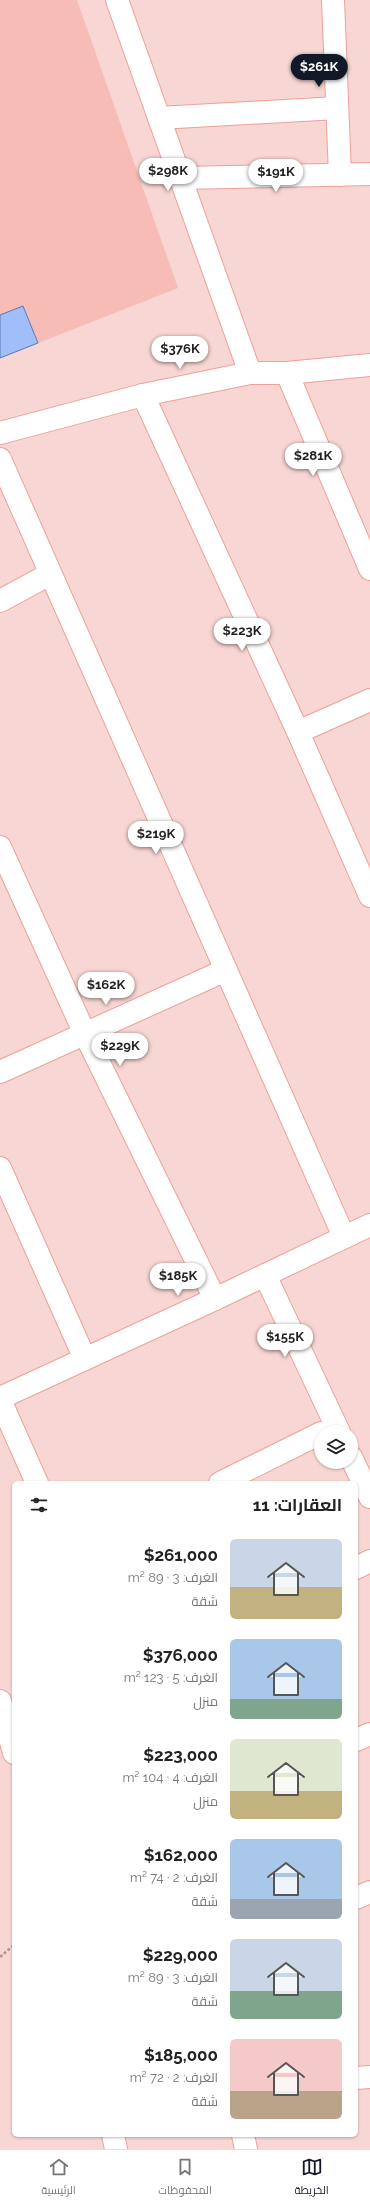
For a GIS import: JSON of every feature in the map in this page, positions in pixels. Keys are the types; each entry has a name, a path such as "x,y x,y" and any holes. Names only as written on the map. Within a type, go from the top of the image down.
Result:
{"street":[{"path":"117,0 250,373"},
{"path":"333,0 340,175"},
{"path":"159,118 337,108"},
{"path":"180,178 370,174"},
{"path":"0,433 143,395 250,373 287,373 370,365"},
{"path":"287,373 370,569"},
{"path":"143,395 298,732 365,872 370,896"},
{"path":"0,459 344,1237"},
{"path":"0,601 50,574"},
{"path":"298,732 370,700"},
{"path":"0,847 85,1034 215,1299"},
{"path":"0,1072 226,970"},
{"path":"0,1168 85,1359"},
{"path":"36,1481 0,1399 370,1225"},
{"path":"265,1275 328,1425"},
{"path":"224,1481 314,1438"},
{"path":"357,1469 370,1497"},
{"path":"358,1567 370,1561"},
{"path":"0,1701 12,1746"},
{"path":"358,1739 370,1734"},
{"path":"358,1897 370,1892"},
{"path":"358,2078 370,2077"},
{"path":"113,2137 116,2149"},
{"path":"243,2137 246,2149"}],"path":[{"path":"0,1957 12,1947"}],"shaded area":[{"path":"0,0 77,0 178,288 0,358"}],"building":[{"path":"23,306 38,343 0,358 0,315"}]}
